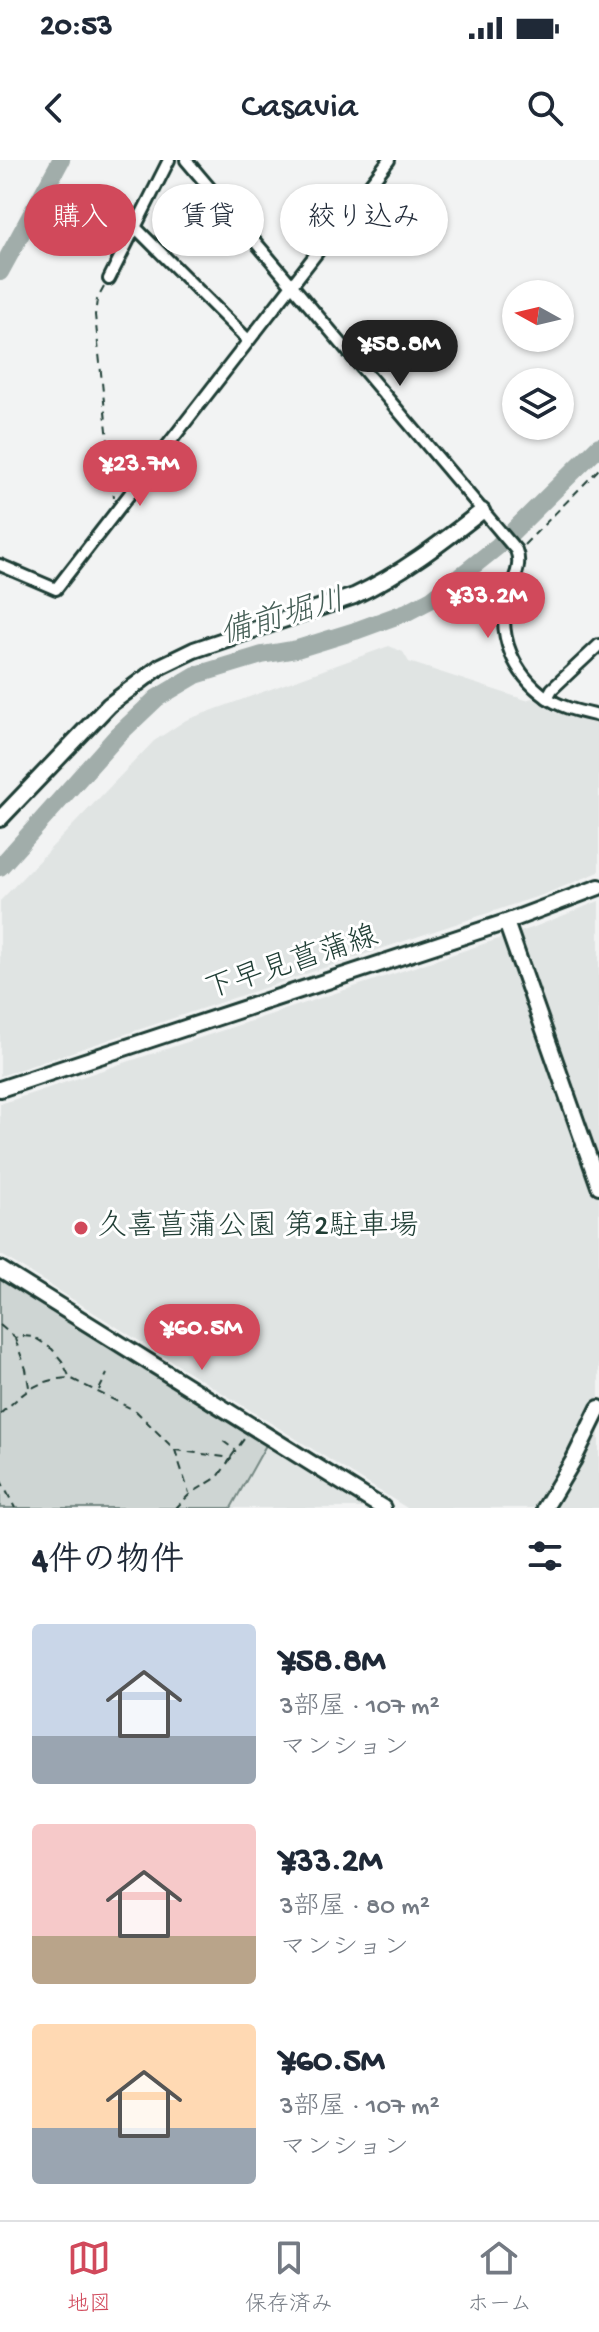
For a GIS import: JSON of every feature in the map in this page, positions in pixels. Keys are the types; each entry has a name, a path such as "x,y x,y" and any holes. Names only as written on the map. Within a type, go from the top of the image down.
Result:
{"street":[{"path":"136,225 169,160"},
{"path":"186,160 516,551 520,563 504,613 505,642 518,667 547,698 599,716"},
{"path":"0,565 56,589 389,160"},
{"path":"136,228 248,340"},
{"path":"109,279 120,256"},
{"path":"0,819 109,705 161,666 194,650 376,586 485,515"},
{"path":"547,698 552,689 599,645"},
{"name":"下早見菖蒲線","path":"0,1089 506,922 599,887"},
{"path":"506,922 599,1186"},
{"path":"0,1269 383,1508"},
{"path":"545,1508 599,1408"}],"path":[{"path":"109,279 97,300 95,315 115,505 119,509"},
{"path":"516,551 599,469"},
{"path":"0,1325 15,1338 29,1388"},
{"path":"15,1338 34,1337 52,1349 70,1378"},
{"path":"98,1391 107,1374"},
{"path":"0,1414 29,1388 49,1379 70,1378 136,1411 175,1450 190,1494"},
{"path":"176,1508 190,1494 218,1477 244,1439"},
{"path":"223,1441 236,1451"},
{"path":"175,1450 231,1458"},
{"path":"0,1479 15,1508"}],"shaded area":[{"path":"389,646 403,652 409,662 526,700 532,698 554,712 599,725 599,872 545,894 0,1076 0,901 154,741 186,720"},
{"path":"599,901 599,1508 407,1508 0,1254 0,1104 532,928"},
{"path":"0,1278 266,1445 231,1508 0,1508"},
{"path":"266,1445 367,1508 231,1508"}],"waterway":[{"path":"0,272 61,160"},
{"name":"備前堀川","path":"0,867 117,736 157,698 196,675 355,631 407,612 432,599 498,546 599,446"}],"place":[{"name":"久喜菖蒲公園 第2駐車場","path":"81,1228"}]}
